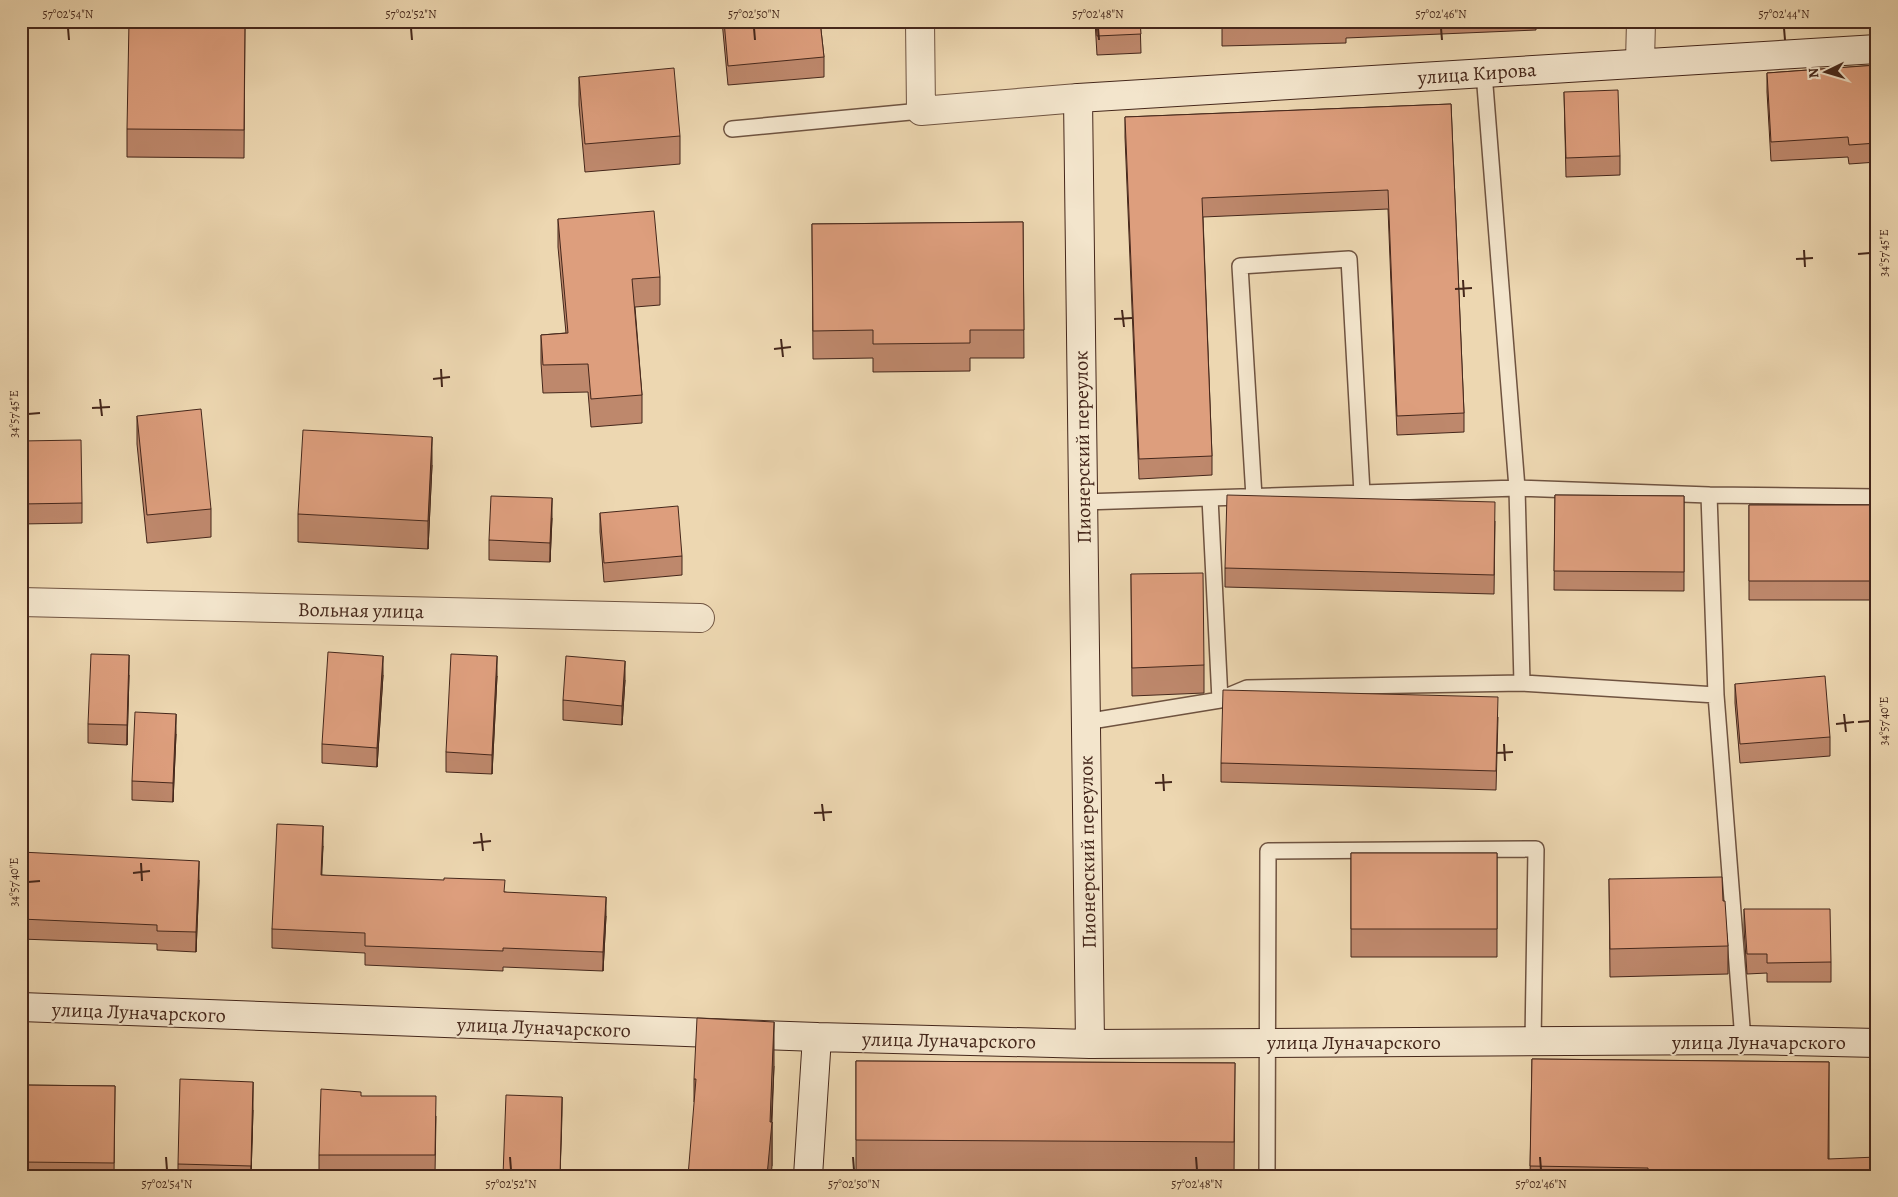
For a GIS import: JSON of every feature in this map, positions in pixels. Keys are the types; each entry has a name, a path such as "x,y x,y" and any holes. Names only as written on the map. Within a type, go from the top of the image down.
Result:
{"street":[{"path":"920,21 921,111 1078,98"},
{"path":"1640,21 1640,62"},
{"name":"улица Кирова","path":"1078,98 1640,62 1877,49"},
{"name":"Пионерский переулок","path":"1078,98 1090,1044"},
{"name":"Вольная улица","path":"21,602 700,618"},
{"name":"улица Луначарского","path":"21,1007 817,1037 1090,1044 1743,1040 1877,1042"},
{"path":"808,1176 817,1037"}],"lane":[{"path":"1484,73 1517,488 1522,683"},
{"path":"732,130 921,111"},
{"path":"1254,497 1240,266 1349,260 1362,493"},
{"path":"1083,502 1517,488 1708,495 1877,497"},
{"path":"1708,495 1716,695 1743,1040"},
{"path":"1210,498 1220,700"},
{"path":"1085,722 1220,700 1246,688 1522,683 1716,695"},
{"path":"1267,1176 1268,851 1536,849 1533,1042"}],"building":[{"path":"129,21 245,21 244,130 127,129"},
{"path":"724,21 820,21 824,57 728,66"},
{"path":"1096,21 1140,21 1141,34 1097,36"},
{"path":"1877,65 1877,143 1849,145 1848,137 1771,142 1767,73"},
{"path":"674,68 680,136 585,144 579,77"},
{"path":"1618,90 1620,156 1566,158 1564,92"},
{"path":"1451,104 1464,413 1397,416 1388,190 1202,198 1212,456 1139,459 1125,117"},
{"path":"654,211 660,277 632,279 642,395 591,399 588,364 543,365 541,335 568,333 558,219"},
{"path":"1023,222 1024,330 970,330 970,343 873,344 873,330 813,331 812,224"},
{"path":"201,409 211,509 147,515 137,416"},
{"path":"303,430 432,437 428,521 298,514"},
{"path":"81,440 82,503 21,504 21,441"},
{"path":"1227,495 1495,502 1494,575 1225,568"},
{"path":"1555,495 1684,496 1684,572 1554,571"},
{"path":"491,496 552,498 550,543 489,540"},
{"path":"1749,505 1877,505 1877,581 1749,581"},
{"path":"678,506 682,556 604,563 600,513"},
{"path":"1203,573 1204,665 1132,668 1131,574"},
{"path":"328,652 383,656 377,748 322,744"},
{"path":"91,654 129,655 127,725 88,724"},
{"path":"451,654 497,656 492,755 446,752"},
{"path":"566,656 625,661 622,706 563,700"},
{"path":"1825,676 1830,737 1740,744 1735,684"},
{"path":"1223,690 1498,697 1496,771 1221,763"},
{"path":"135,712 176,714 173,783 132,781"},
{"path":"277,824 323,826 321,875 444,880 444,878 505,880 504,892 606,897 603,952 503,948 503,951 365,946 365,933 272,929"},
{"path":"21,852 199,861 196,932 157,931 157,925 21,919"},
{"path":"1351,853 1497,853 1497,929 1351,929"},
{"path":"1722,877 1728,946 1610,949 1609,879"},
{"path":"1744,909 1830,909 1831,962 1767,963 1767,954 1747,954"},
{"path":"697,1018 774,1022 770,1122 772,1122 767,1176 688,1176 696,1079 694,1079"},
{"path":"1532,1059 1829,1062 1828,1159 1877,1157 1877,1176 1648,1176 1648,1168 1530,1166"},
{"path":"856,1061 1235,1063 1234,1142 856,1140"},
{"path":"180,1079 253,1082 251,1166 178,1164"},
{"path":"21,1085 115,1086 114,1163 21,1162"},
{"path":"321,1089 361,1092 361,1096 436,1096 435,1155 319,1155"},
{"path":"506,1095 562,1097 560,1176 503,1176"}]}
